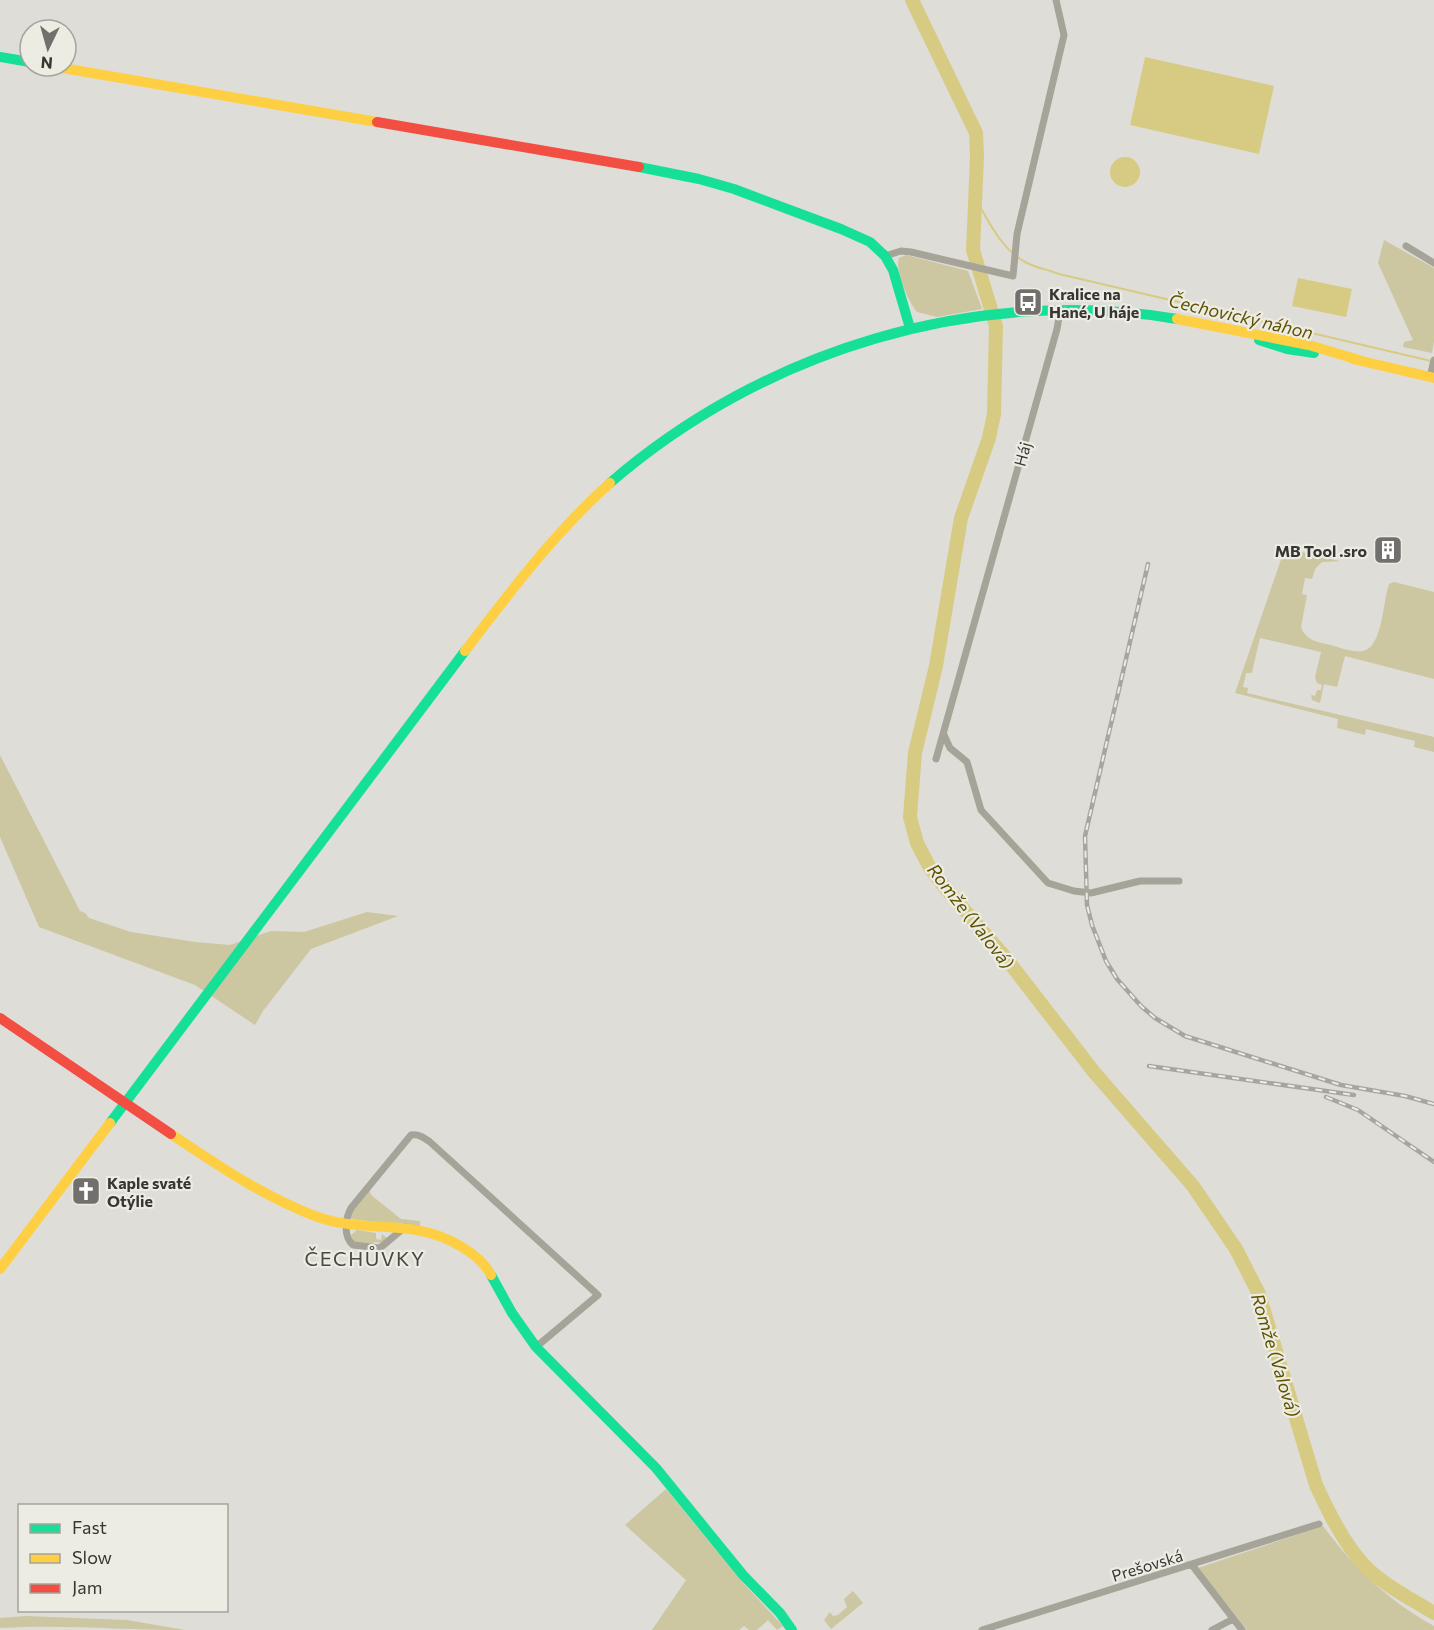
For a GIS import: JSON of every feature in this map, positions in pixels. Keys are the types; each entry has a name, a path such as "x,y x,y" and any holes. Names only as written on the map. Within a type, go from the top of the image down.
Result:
{"street":[{"path":"885,256 906,251 1013,276 1017,234 1064,35 1056,0"},
{"path":"0,57 18,60"},
{"path":"78,71 691,177 758,197 870,242 885,256 894,274 910,328"},
{"path":"1406,246 1434,263"},
{"path":"0,1269 518,582 554,540 620,475 665,440 707,412 747,389 819,356 869,339 910,328 1007,313 1060,311 1136,314 1289,341 1432,377 1433,363"},
{"name":"Háj","path":"936,759 1057,329 1060,311"},
{"path":"944,732 949,747 967,762 981,810 1048,883 1086,893 1096,893 1140,881 1179,881"},
{"path":"0,1018 232,1174 274,1198 322,1220 346,1224 405,1227 439,1234 476,1255 490,1272 512,1313 536,1347 656,1468 737,1568 780,1613 792,1630"},
{"path":"405,1227 386,1245 377,1248 351,1243 347,1237 346,1224 351,1208 411,1135 421,1135 598,1295 536,1347"},
{"name":"Prešovská","path":"982,1630 1319,1524"},
{"path":"1192,1565 1242,1630"},
{"path":"1212,1630 1233,1619"}],"shaded area":[{"path":"1145,57 1274,86 1259,154 1130,125"},
{"path":"1125,157 1136,161 1140,172 1136,183 1125,187 1114,183 1110,172 1114,161"},
{"path":"1384,240 1434,268 1432,353 1403,347 1404,342 1413,340 1378,263"},
{"path":"906,255 968,271 982,309 937,317 917,312 906,294 899,270 899,258"},
{"path":"1298,278 1352,289 1346,317 1292,306"},
{"path":"1285,548 1340,561 1322,562 1315,569 1312,579 1305,578 1302,594 1307,595 1301,627 1309,638 1317,642 1352,651 1363,651 1370,648 1375,641 1389,584 1394,582 1434,592 1434,679 1345,656 1337,687 1324,684 1320,703 1312,700 1311,695 1315,696 1317,690 1321,690 1322,685 1317,683 1315,677 1321,652 1260,638 1252,672 1246,673 1243,687 1248,688 1247,693 1434,737 1434,752 1414,747 1415,741 1366,729 1365,735 1337,728 1338,719 1235,693"},
{"path":"0,755 80,911 89,918 131,932 230,945 271,931 304,932 367,912 398,916 311,949 263,1011 255,1025 195,985 39,927 0,837"},
{"path":"369,1188 371,1195 401,1219 420,1221 420,1227 351,1219 351,1212"},
{"path":"357,1230 376,1233 376,1239 381,1240 382,1234 388,1239 381,1243 374,1242 373,1246 354,1242 351,1235"},
{"path":"666,1489 743,1583 783,1626 777,1630 768,1620 757,1630 749,1630 744,1626 739,1630 652,1630 686,1580 625,1525"},
{"path":"1323,1526 1360,1570 1386,1594 1434,1626 1434,1630 1247,1630 1198,1568"},
{"path":"853,1591 863,1603 831,1629 824,1620 830,1612 833,1616 838,1615 847,1607 844,1599"},
{"path":"26,1616 127,1620 185,1630 0,1628 0,1618"}],"waterway":[{"name":"Romže (Valová)","path":"912,0 976,133 973,250 996,326 994,414 989,438 961,518 936,666 915,753 910,817 917,843 930,868 947,890 1005,957 1094,1072 1193,1186 1236,1249 1259,1294 1316,1485 1331,1517 1349,1547 1371,1572 1434,1613"},
{"name":"Čechovický náhon","path":"974,196 1002,242 1018,257 1035,266 1059,274 1431,361"}],"railway":[{"path":"1148,564 1085,836 1087,905 1106,961 1117,979 1141,1006 1155,1018 1185,1036 1341,1085 1405,1096 1434,1104"},
{"path":"1149,1066 1354,1095"},
{"path":"1326,1097 1358,1110 1434,1162"}],"traffic: fast":[{"path":"0,57 18,60"},
{"path":"639,167 699,179 734,189 870,242 885,256 893,270 910,328"},
{"path":"610,483 670,436 735,396 804,364 876,338 950,321 1026,312 1101,311 1177,319"},
{"path":"1259,340 1287,349 1314,353"},
{"path":"110,1123 465,651"},
{"path":"491,1275 512,1313 536,1347 656,1468 743,1575 780,1613 792,1630"}],"traffic: slow":[{"path":"78,71 377,122"},
{"path":"1177,319 1309,345 1359,360"},
{"path":"1353,359 1434,378"},
{"path":"465,651 552,542 610,483"},
{"path":"0,1269 110,1123"},
{"path":"171,1134 241,1179 296,1208 334,1222 406,1229 443,1238 475,1256 491,1275"}],"traffic: jam":[{"path":"377,122 639,167"},
{"path":"0,1018 171,1134"}],"place":[{"name":"Kralice na Hané, U háje","path":"1028,302"},
{"name":"MB Tool .sro","path":"1388,550"},
{"name":"Kaple svaté Otýlie","path":"86,1191"}],"district":[{"name":"ČECHŮVKY","path":"365,1258"}]}
